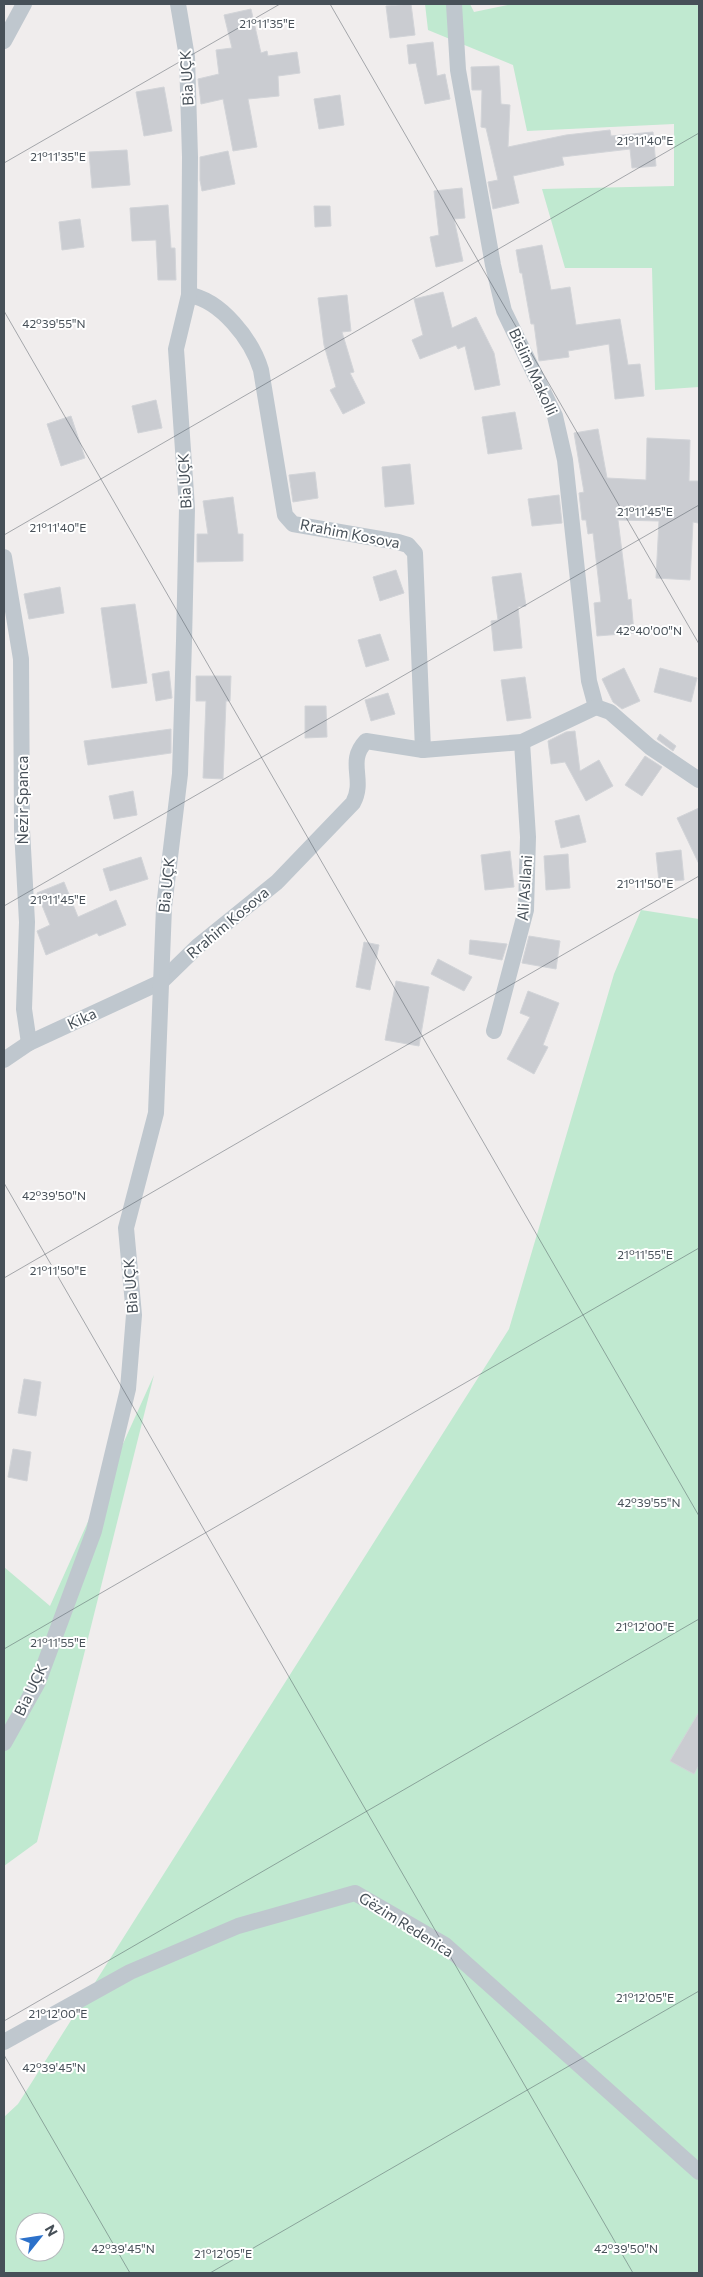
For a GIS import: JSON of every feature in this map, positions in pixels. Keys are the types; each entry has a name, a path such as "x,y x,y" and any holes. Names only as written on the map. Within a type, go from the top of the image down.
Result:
{"street":[{"path":"4,41 24,4"},
{"name":"Bia UÇK","path":"4,1743 38,1682 94,1531 128,1389 134,1315 126,1228 156,1113 164,907 180,774 187,508 176,349 189,294 190,157 187,57 178,4"},
{"name":"Bislim Makolli","path":"454,4 458,70 493,265 504,311 555,416 565,460 589,681 596,707"},
{"name":"Rrahim Kosova","path":"189,294 202,296 226,316 244,335 256,353 261,370 285,515 293,524 398,542 408,545 415,553 423,750"},
{"name":"Nezir Spanca","path":"4,557 21,659 22,830 27,922 24,1009 29,1043"},
{"path":"596,707 610,712 650,747 699,780"},
{"name":"Rrahim Kosova","path":"161,982 198,946 277,882 353,803 359,791 356,759 360,748 366,741 423,750 522,742 596,707"},
{"name":"Ali Asllani","path":"494,1031 526,910 528,837 522,742"},
{"name":"Kika","path":"4,1060 29,1043 161,982"},
{"name":"Gëzim Redenica","path":"4,2042 130,1972 202,1941 238,1926 355,1893 445,1945 699,2172"}],"green space":[{"path":"425,4 470,4 474,12 513,4 699,4 699,387 655,390 652,268 565,268 542,189 674,186 674,124 527,131 513,65 428,30"},
{"path":"641,910 699,919 699,2273 4,2273 4,2117 18,2104 509,1329 614,974"},
{"path":"154,1375 37,1842 4,1866 4,1567 50,1606"}],"building":[{"path":"411,4 415,35 390,38 386,6"},
{"path":"251,9 261,53 267,51 268,56 297,52 300,73 278,76 279,96 248,99 257,147 233,151 223,99 201,104 198,79 219,74 216,50 232,48 224,15"},
{"path":"433,42 437,76 445,74 450,99 425,104 416,63 409,64 407,45"},
{"path":"499,66 501,104 510,105 508,147 566,135 610,130 611,136 653,132 656,166 632,168 630,149 562,157 564,165 513,176 519,203 493,209 488,182 498,180 486,128 481,127 482,90 472,90 471,67"},
{"path":"164,87 172,131 144,136 136,92"},
{"path":"340,95 344,125 319,129 314,99"},
{"path":"127,150 130,185 92,188 89,152"},
{"path":"228,151 235,184 202,191 200,157"},
{"path":"462,188 465,218 454,219 463,261 436,267 430,237 439,235 434,191"},
{"path":"168,205 171,248 175,248 176,280 158,280 156,240 132,241 130,208"},
{"path":"314,206 330,206 331,226 315,227"},
{"path":"80,219 84,247 62,250 59,222"},
{"path":"542,245 551,290 570,287 576,325 620,319 628,365 640,364 644,396 615,399 609,344 568,351 569,357 539,361 534,324 531,324 516,250"},
{"path":"443,292 452,328 476,317 494,353 500,385 475,390 465,346 458,349 456,345 420,359 412,340 423,335 414,299"},
{"path":"347,295 351,331 342,332 354,372 350,373 365,403 343,414 330,390 336,387 324,345 318,298"},
{"path":"156,400 162,428 138,433 132,406"},
{"path":"515,412 522,449 488,454 482,417"},
{"path":"71,416 85,458 61,466 47,424"},
{"path":"598,429 607,478 646,480 647,438 690,440 689,481 699,481 698,523 693,522 690,580 656,578 659,521 618,520 628,600 631,599 634,633 597,636 594,603 601,602 593,533 588,534 586,520 582,520 579,493 584,492 574,433"},
{"path":"410,464 414,504 385,507 382,467"},
{"path":"315,472 318,498 293,502 289,475"},
{"path":"559,495 562,523 532,526 528,499"},
{"path":"233,497 238,534 243,534 243,561 197,562 197,534 208,534 203,501"},
{"path":"396,570 404,593 380,601 373,577"},
{"path":"521,573 526,606 518,607 522,648 494,651 491,621 498,620 492,577"},
{"path":"60,587 64,613 29,619 24,594"},
{"path":"135,604 147,683 112,688 101,608"},
{"path":"380,634 389,660 366,667 358,640"},
{"path":"624,668 640,701 622,709 613,702 602,679"},
{"path":"660,668 697,678 691,702 654,692"},
{"path":"169,671 172,698 156,701 152,674"},
{"path":"196,676 231,676 230,701 226,701 223,779 203,778 206,701 196,701"},
{"path":"525,677 531,718 507,721 501,680"},
{"path":"388,693 395,714 371,721 365,700"},
{"path":"305,706 326,706 327,737 305,738"},
{"path":"171,729 171,753 88,765 84,741"},
{"path":"575,731 580,771 599,760 613,786 586,801 565,762 551,764 548,741 566,732"},
{"path":"660,734 676,746 673,751 657,739"},
{"path":"645,756 662,767 642,796 625,785"},
{"path":"133,791 137,815 114,819 109,796"},
{"path":"699,808 699,864 677,818"},
{"path":"579,815 586,842 561,848 555,821"},
{"path":"681,850 684,880 659,882 656,853"},
{"path":"510,851 514,887 485,890 481,855"},
{"path":"568,854 570,888 546,890 544,856"},
{"path":"141,857 148,879 110,891 103,869"},
{"path":"64,882 78,917 116,900 126,925 99,936 97,933 46,955 37,931 50,925 37,893"},
{"path":"529,936 560,941 556,969 522,963"},
{"path":"470,940 507,944 502,960 469,954"},
{"path":"364,942 379,945 370,990 356,987"},
{"path":"438,959 472,977 464,991 431,974"},
{"path":"396,981 429,987 419,1046 385,1040"},
{"path":"528,991 559,1003 543,1045 548,1047 534,1074 507,1059 530,1017 520,1013"},
{"path":"24,1379 41,1382 36,1416 18,1413"},
{"path":"13,1449 31,1452 27,1481 8,1477"},
{"path":"699,1712 699,1765 694,1774 670,1761"}]}
